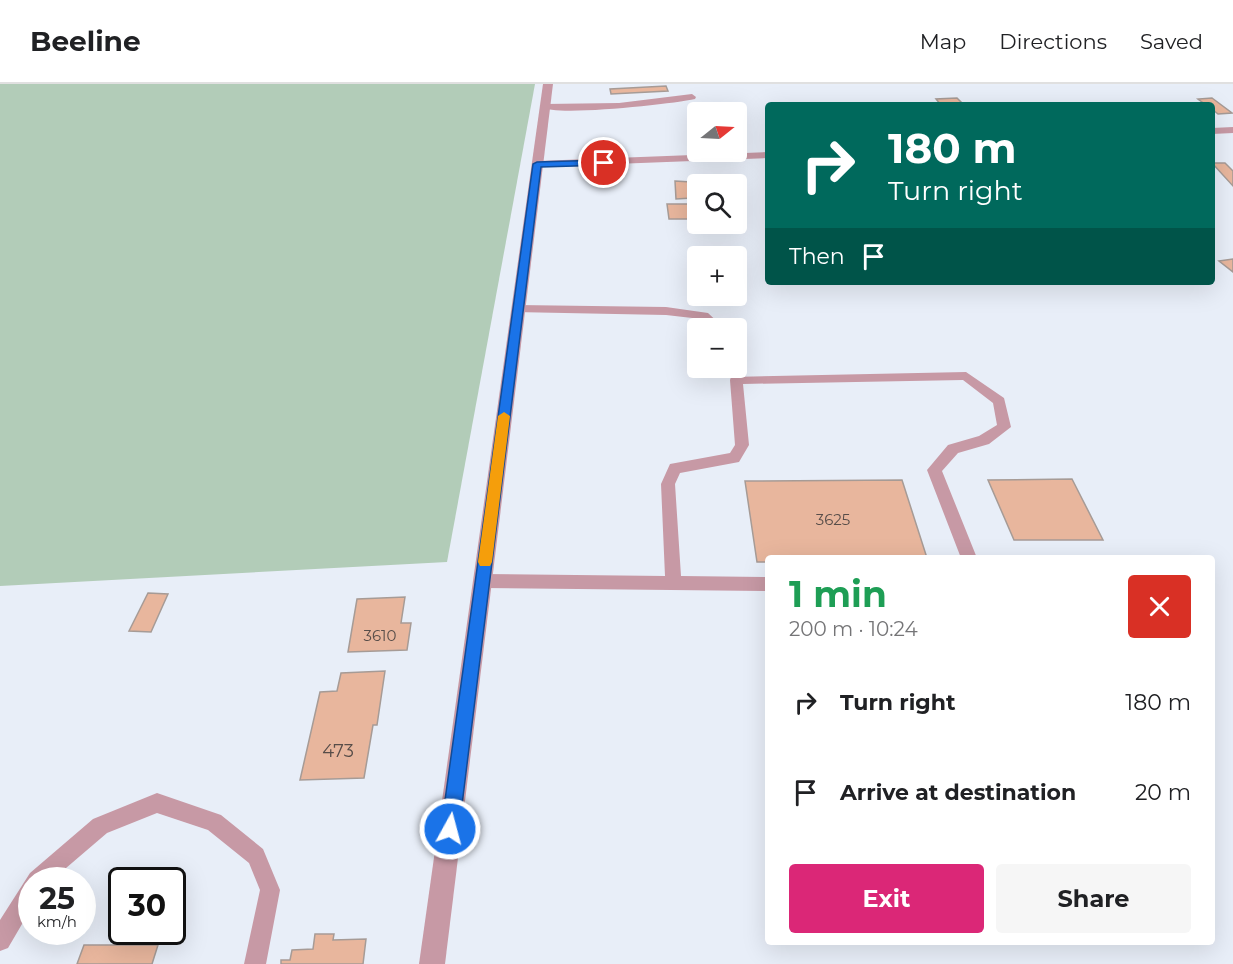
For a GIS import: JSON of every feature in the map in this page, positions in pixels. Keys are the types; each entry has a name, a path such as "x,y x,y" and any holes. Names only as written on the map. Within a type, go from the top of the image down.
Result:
{"street":[{"path":"432,964 548,84"}],"lane":[{"path":"544,107 651,104 692,97"},
{"path":"1215,131 1233,130"},
{"path":"537,164 765,155"},
{"path":"518,309 666,311 706,318"},
{"path":"747,374 966,376 999,401 1004,427 984,440 953,449 934,470 968,555"},
{"path":"673,584 668,484 675,468 734,458 742,445 735,378"},
{"path":"483,581 765,584"},
{"path":"53,867 100,826 157,802 214,822 256,856 270,890 255,964"},
{"path":"0,940 18,910"}],"green space":[{"path":"0,84 535,84 447,562 0,586"}],"building":[{"path":"666,86 668,91 611,94 610,89"},
{"path":"957,98 961,102 938,102 936,99"},
{"path":"1212,98 1232,113 1218,114 1215,112 1215,102 1202,102 1198,99"},
{"path":"1215,163 1225,163 1233,171 1233,186 1215,166"},
{"path":"675,181 687,182 687,198 676,199"},
{"path":"667,204 687,204 687,219 669,219"},
{"path":"1233,259 1233,272 1219,261"},
{"path":"1072,479 1103,540 1014,540 988,480"},
{"path":"902,480 926,555 765,555 765,562 757,562 745,481"},
{"path":"148,593 168,594 151,632 129,631"},
{"path":"405,597 401,623 411,623 407,650 348,652 357,599"},
{"path":"385,671 377,725 373,725 364,778 300,780 320,692 337,691 341,673"},
{"path":"315,934 334,934 333,940 366,939 363,964 281,964 281,960 290,960 292,950 313,949"},
{"path":"84,945 158,945 152,964 77,964"}],"slow traffic":[{"path":"485,562 504,416"}],"route":[{"path":"450,829 537,164 604,163"}]}
